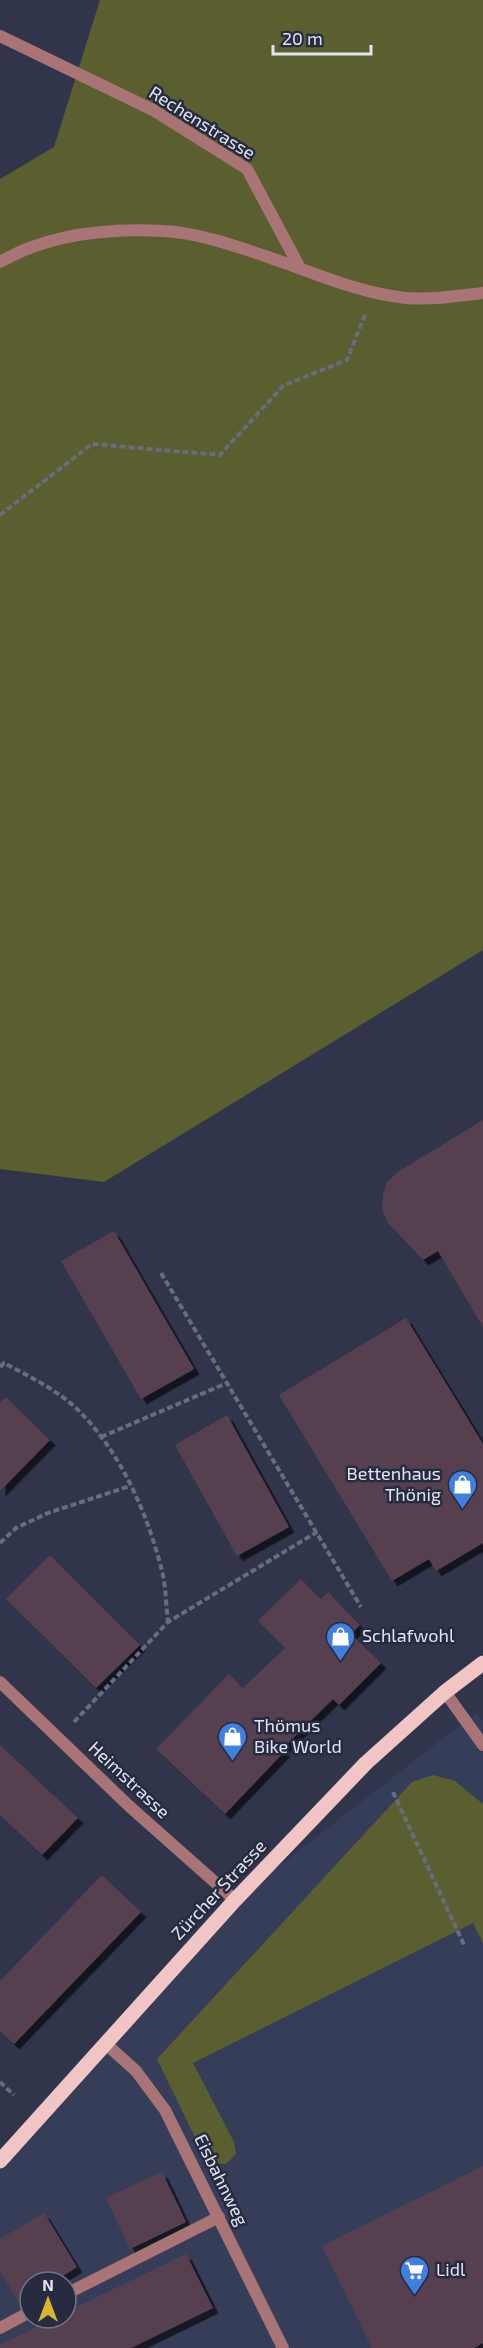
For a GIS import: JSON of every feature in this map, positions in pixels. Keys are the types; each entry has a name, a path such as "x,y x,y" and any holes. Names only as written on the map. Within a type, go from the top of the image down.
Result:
{"main road":[{"name":"Zürcher Strasse","path":"0,2161 235,1900 366,1763 445,1692 483,1663"}],"street":[{"name":"Rechenstrasse","path":"0,36 153,110 247,169 300,268"},
{"path":"0,262 53,240 104,232 165,231 211,239 374,292 406,298 449,298 483,293"},
{"name":"Heimstrasse","path":"0,1682 129,1806 235,1900"},
{"path":"445,1692 483,1745"},
{"name":"Eisbahnweg","path":"105,2043 136,2071 165,2110 283,2348"},
{"path":"78,2288 219,2217"},
{"path":"0,2328 18,2318"}],"path":[{"path":"0,515 92,444 220,455 284,385 347,360 366,313"},
{"path":"161,1273 362,1607"},
{"path":"0,1367 4,1363 41,1382 80,1412 120,1465 144,1514 163,1574 168,1622"},
{"path":"101,1438 227,1383"},
{"path":"0,1544 16,1528 48,1513 130,1486"},
{"path":"72,1724 168,1622 317,1532"},
{"path":"393,1792 465,1947"},
{"path":"0,2082 14,2095"}],"shaded area":[{"path":"476,1713 483,1721 483,2348 0,2348 0,2170 235,1900"}],"green space":[{"path":"100,0 483,0 483,950 104,1182 0,1169 0,179 54,147"},
{"path":"433,1775 455,1781 483,1804 483,1943 473,1923 193,2063 234,2142 236,2154 226,2164 214,2163 204,2156 157,2059 412,1782"}],"building":[{"path":"483,1120 483,1327 438,1251 423,1260 388,1223 382,1209 383,1193 388,1181 398,1172"},
{"path":"114,1231 194,1369 141,1399 61,1261"},
{"path":"406,1318 483,1444 483,1543 436,1571 429,1559 392,1581 279,1395"},
{"path":"6,1397 50,1440 0,1491 0,1402"},
{"path":"227,1415 289,1527 237,1556 175,1445"},
{"path":"50,1555 140,1645 96,1688 6,1599"},
{"path":"301,1579 321,1599 328,1592 360,1625 351,1634 381,1663 339,1705 333,1699 281,1750 285,1751 225,1814 156,1749 229,1674 243,1688 285,1648 258,1621"},
{"path":"0,1745 78,1818 42,1855 0,1815"},
{"path":"102,1875 141,1912 14,2044 0,2031 0,1981"},
{"name":"Lidl","path":"483,2166 483,2343 474,2348 372,2348 322,2246"},
{"path":"162,2172 186,2222 130,2249 106,2198"},
{"path":"44,2213 77,2267 72,2270 18,2270 18,2300 0,2271 0,2239"},
{"path":"186,2254 213,2308 131,2348 0,2348 0,2345 31,2330 78,2330 78,2306"}],"place":[{"name":"Bettenhaus Thönig","path":"462,1510"},
{"name":"Schlafwohl","path":"341,1662"},
{"name":"Thömus Bike World","path":"233,1762"},
{"name":"Lidl","path":"415,2296"}]}
